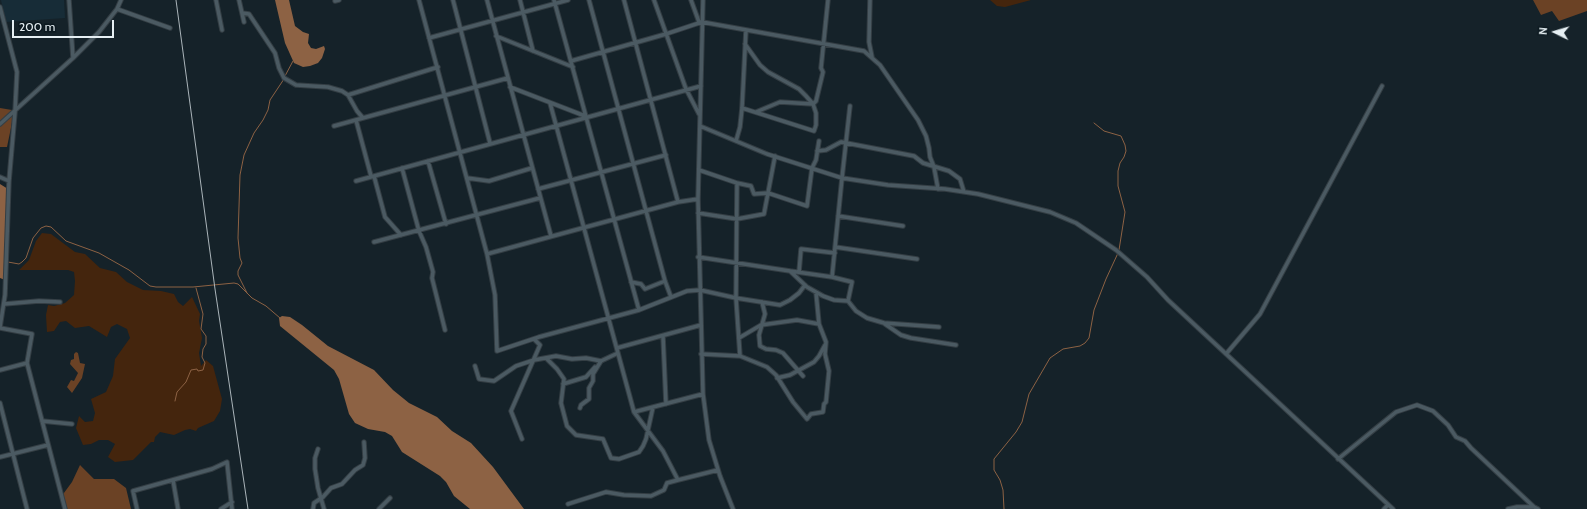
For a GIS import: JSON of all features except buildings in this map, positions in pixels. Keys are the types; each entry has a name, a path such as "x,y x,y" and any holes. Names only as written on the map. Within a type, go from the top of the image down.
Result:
{"street":[{"path":"69,0 73,58"},
{"path":"0,124 15,112 99,32 117,8 121,0"},
{"path":"216,0 222,30"},
{"path":"239,0 244,22"},
{"path":"419,0 487,254 495,295 497,351 534,338 639,310 687,291 700,290 736,298 780,305 799,293 805,285"},
{"path":"453,0 490,143"},
{"path":"487,0 551,236"},
{"path":"520,0 533,51"},
{"path":"430,38 555,2 568,0"},
{"path":"588,0 664,281 671,297"},
{"path":"624,0 678,202"},
{"path":"654,0 686,89 700,116"},
{"path":"691,0 700,22"},
{"path":"702,0 700,22 701,86 698,257 703,394 706,429 718,470 733,509"},
{"path":"813,104 816,101 822,78 821,68 828,0"},
{"path":"870,0 870,42 872,58"},
{"path":"555,2 639,310"},
{"path":"0,7 17,72 9,181 4,304 0,328 32,334 27,363 64,509"},
{"path":"117,8 170,28"},
{"path":"242,13 249,14 275,53 278,68 285,78 296,85 328,87 342,91 348,95 362,118"},
{"path":"571,61 666,34 700,22 864,51 880,65 918,120 926,136 938,189"},
{"path":"736,141 740,127 742,108 746,30"},
{"path":"496,36 573,67"},
{"path":"742,108 814,131 816,125 816,114 813,104 799,89 768,72 745,44"},
{"path":"348,95 438,67"},
{"path":"334,126 508,78"},
{"path":"356,180 701,86"},
{"path":"1226,354 1260,314 1382,86"},
{"path":"510,87 586,117"},
{"path":"756,112 780,102 813,104"},
{"path":"550,103 634,412 663,451 678,480"},
{"path":"832,277 850,106"},
{"path":"356,120 385,217 401,235"},
{"path":"700,126 775,156 842,178 888,185 964,192 1024,205 1066,218 1088,230 1116,250 1147,277 1168,300 1393,509"},
{"path":"699,170 737,183 751,186 754,194 768,193 807,206 812,168 816,160 819,142"},
{"path":"817,151 826,150 841,142 846,142 914,156 923,163 934,168 949,171 960,179 964,192"},
{"path":"538,189 666,155"},
{"path":"698,213 737,219 764,214 775,156"},
{"path":"428,161 446,224"},
{"path":"402,168 419,231 426,247 431,266 432,278 446,330"},
{"path":"467,178 489,181 532,168"},
{"path":"0,177 9,181"},
{"path":"737,183 736,298 740,356"},
{"path":"374,242 540,198"},
{"path":"487,254 678,202 698,199"},
{"path":"838,216 903,226"},
{"path":"835,247 917,259"},
{"path":"799,272 801,249 834,253"},
{"path":"698,257 736,264 832,277 852,282 848,301"},
{"path":"790,271 805,285 816,292 834,300 848,301 856,311 867,318 884,323 939,327"},
{"path":"631,282 641,284 645,289 664,281"},
{"path":"701,354 740,356 767,367 777,378 806,419 811,414 823,412 824,404 826,402 829,371 825,354 826,342 819,324 816,292"},
{"path":"4,304 39,301 60,302"},
{"path":"762,302 764,314 759,334 760,346 783,353 803,376"},
{"path":"739,338 762,325 797,320 819,324"},
{"path":"884,323 902,335 956,345"},
{"path":"617,348 701,325"},
{"path":"663,336 666,404"},
{"path":"522,439 512,411 540,345 534,338"},
{"path":"777,378 790,375 814,362 820,356 826,342"},
{"path":"563,384 586,377 601,361 618,353"},
{"path":"475,366 480,379 494,381 516,366 534,360 556,356 572,359 586,358 601,361"},
{"path":"546,358 557,368 564,379 561,403 567,426 576,435 603,439 611,458 619,459 639,452 643,446 648,430 653,407"},
{"path":"580,408 581,405 589,398 589,388 593,381 593,374 601,361"},
{"path":"0,370 27,363"},
{"path":"634,412 703,394"},
{"path":"0,403 27,509"},
{"path":"1338,459 1396,412 1417,405 1433,411 1448,425 1456,437 1465,440 1476,453 1536,508"},
{"path":"42,421 72,424"},
{"path":"313,509 314,504 331,488 342,484 355,470 363,465 365,458 364,442"},
{"path":"0,457 48,445"},
{"path":"318,449 316,468 324,509"},
{"path":"138,509 133,491 212,469 227,462 232,509"},
{"path":"568,504 606,492 624,495 651,496 664,490 667,483 718,470"},
{"path":"172,480 178,509"},
{"path":"379,509 390,498"},
{"path":"221,509 232,502"},
{"path":"1384,509 1388,505"},
{"path":"1508,509 1517,507 1536,508"}],"shaded area":[{"path":"1,0 64,0 65,18 6,22"},
{"path":"275,0 289,0 295,26 303,32 309,34 308,43 311,48 316,49 324,46 325,49 322,58 318,63 303,67 294,63 285,43"},
{"path":"990,0 1031,0 1005,7 997,6"},
{"path":"1533,0 1587,0 1587,11 1559,21 1552,11 1541,15"},
{"path":"0,108 12,110 13,118 7,147 0,147"},
{"path":"0,184 8,189 5,280 0,278"},
{"path":"42,233 51,234 75,252 85,254 100,268 116,272 127,282 143,290 161,291 174,294 178,302 183,306 192,297 200,314 199,321 202,338 199,353 201,366 206,360 213,366 222,399 220,411 214,421 198,428 196,431 190,429 174,435 160,432 155,437 154,442 151,442 133,460 115,462 108,457 115,444 108,440 99,440 91,444 83,445 76,428 79,416 85,422 93,421 95,413 91,399 106,392 113,376 115,359 130,338 127,329 117,324 111,327 107,337 89,326 75,328 66,321 60,322 54,331 47,332 46,315 48,305 54,306 65,303 74,295 75,281 74,272 68,270 19,270 29,260 36,241"},
{"path":"282,316 290,317 328,346 374,370 393,390 409,403 437,417 452,431 471,443 493,467 524,509 470,509 454,496 446,482 440,476 402,452 392,436 385,432 368,429 355,423 349,414 339,379 334,370 280,326 279,318"},
{"path":"76,352 78,353 80,363 85,364 82,378 72,393 67,387 71,380 74,381 78,373 70,364 71,360 74,359 74,354"},
{"path":"80,465 94,479 114,479 126,488 131,509 65,509 61,497 72,482"}],"waterway":[{"path":"285,76 293,61"},
{"path":"247,293 238,275 238,271 242,263 238,238 240,175 244,155 254,133 268,110 270,100 284,79"},
{"path":"1094,123 1104,131 1121,136 1125,145 1126,151 1118,171 1118,186 1125,212 1119,250"},
{"path":"8,262 19,264 22,262 26,258 33,238 41,228 46,226 51,227 66,241 99,253 129,270 150,286 193,287 234,283 238,284 252,298 266,306 280,318"},
{"path":"1004,509 1003,490 1000,480 994,470 994,459 1016,432 1022,422 1029,394 1050,358 1063,349 1080,346 1089,338 1094,310 1118,253"},
{"path":"175,401 177,392 186,382 191,370 203,370 205,363 202,357 203,349 206,344 206,336 201,329 203,314 196,288"}],"railway":[{"path":"176,0 215,289 248,509"}]}
